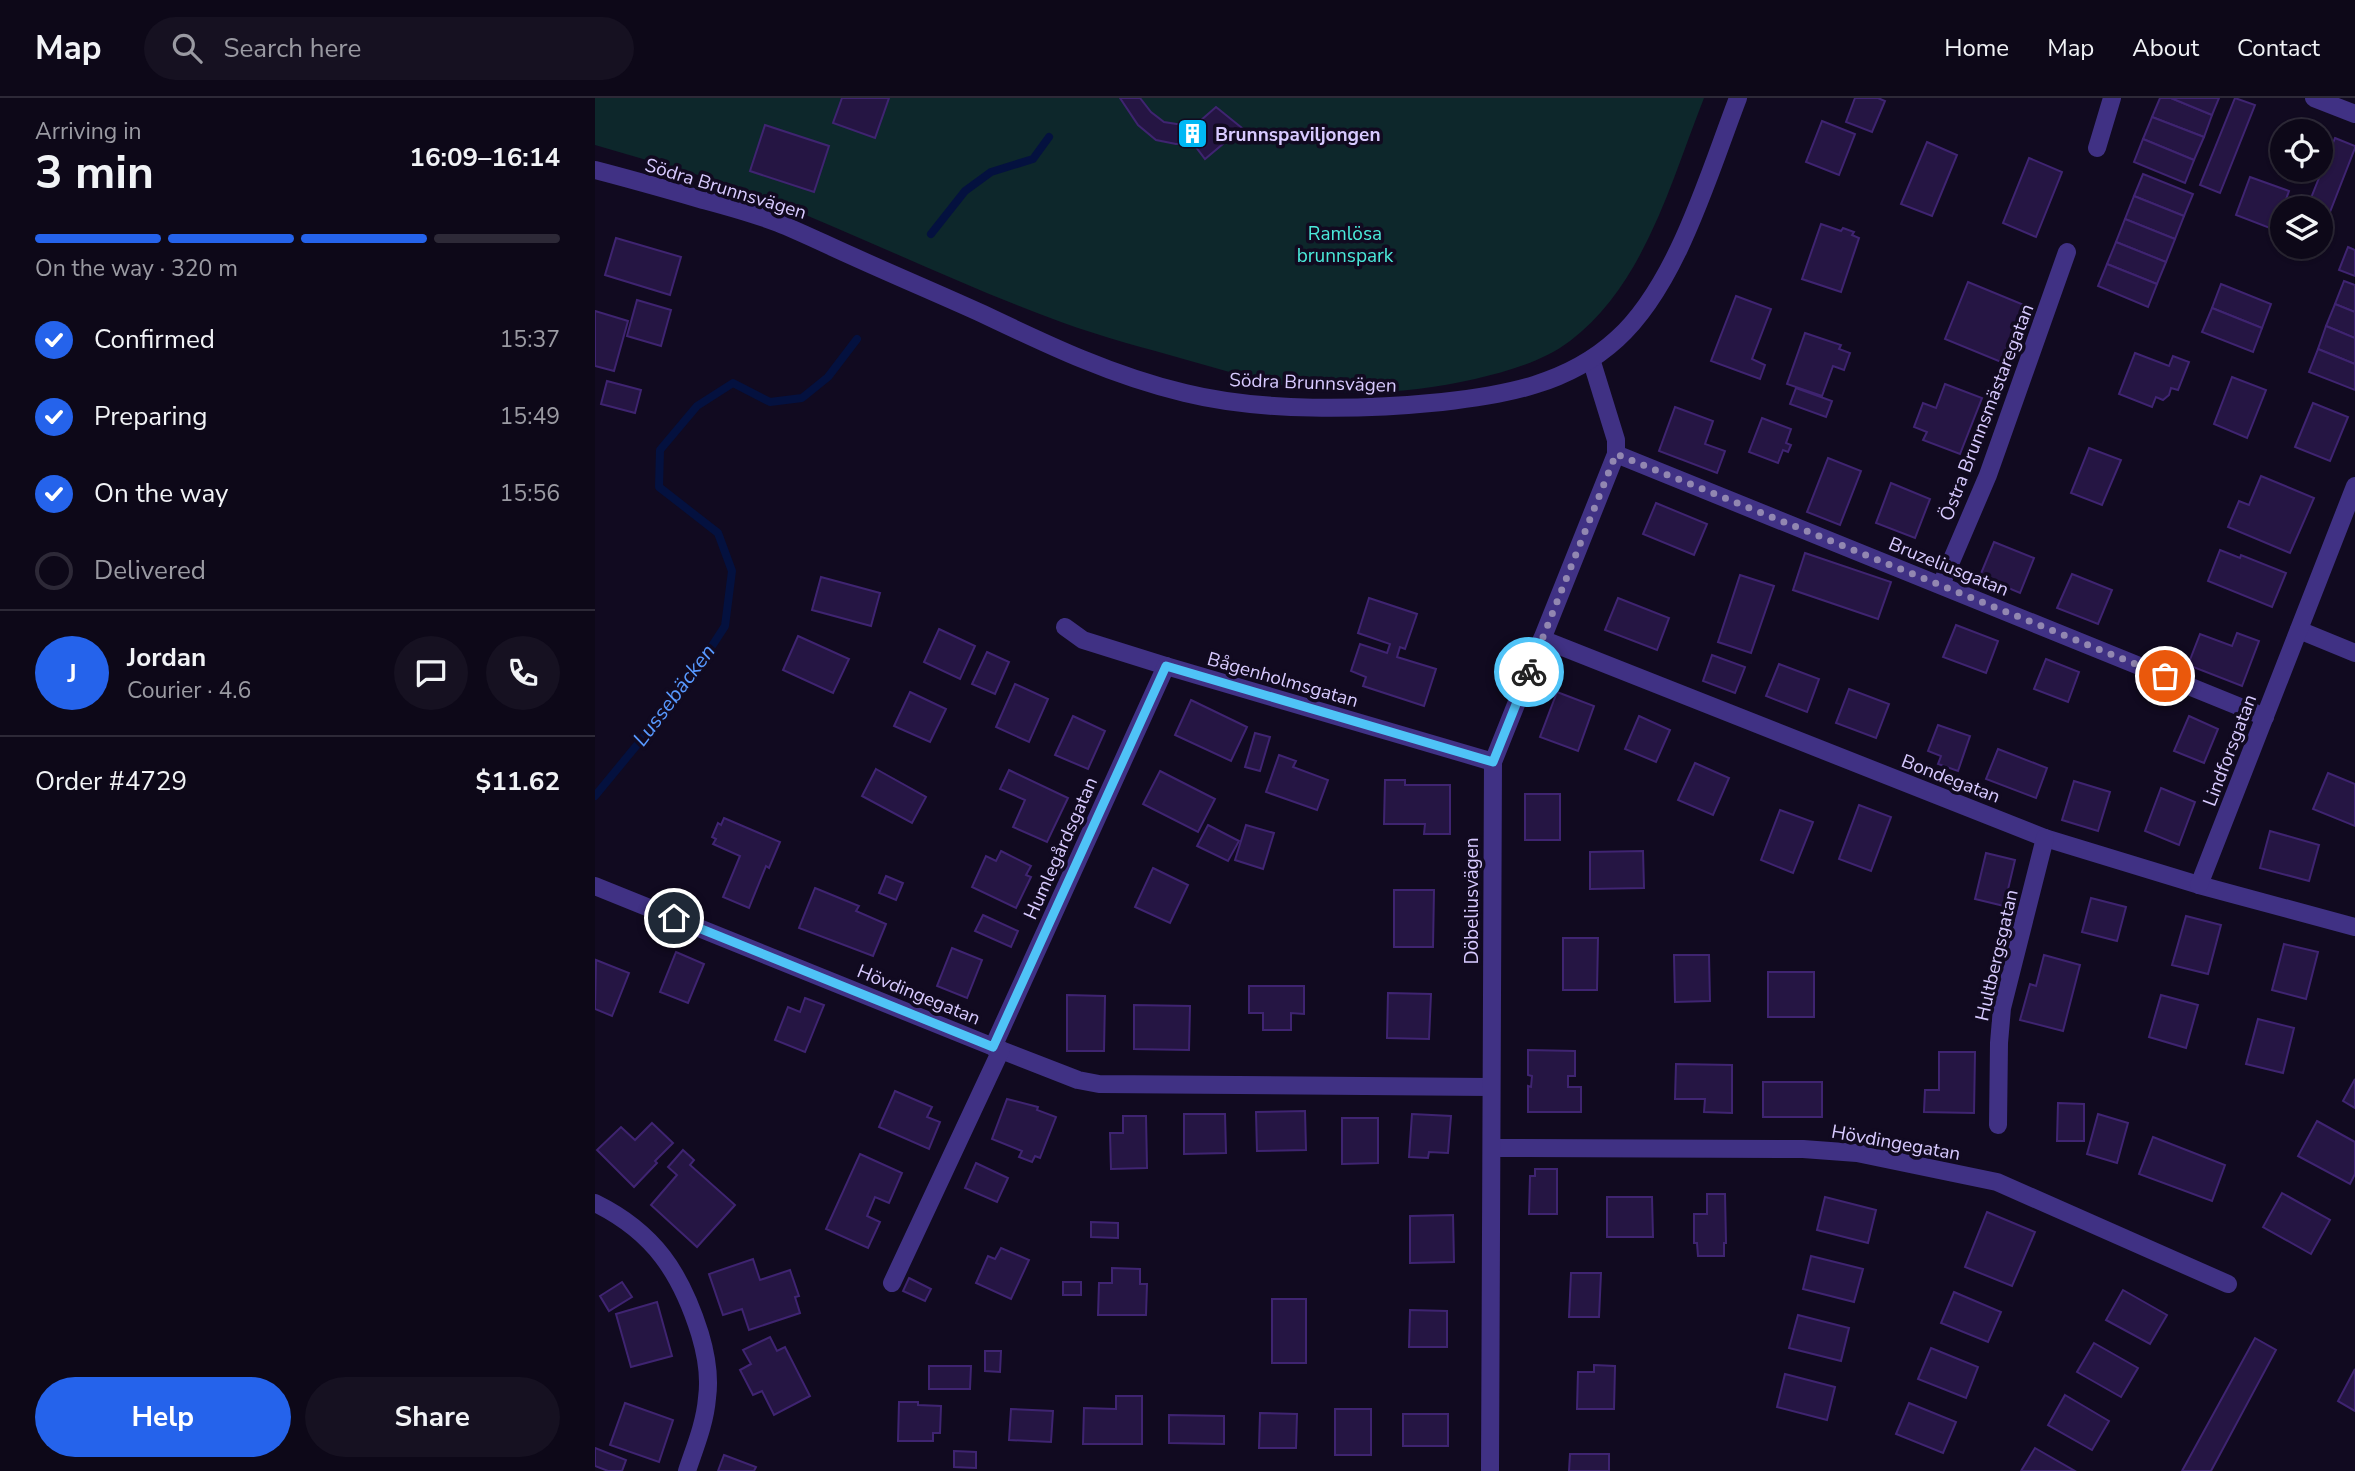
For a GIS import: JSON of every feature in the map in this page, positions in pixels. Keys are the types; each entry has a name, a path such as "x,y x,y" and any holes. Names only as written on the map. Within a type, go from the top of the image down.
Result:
{"street":[{"name":"Södra Brunnsvägen","path":"595,170 774,221 1073,356 1134,379 1238,403 1338,408 1410,405 1512,392 1570,372 1618,339 1659,286 1692,216 1738,98"},
{"path":"2097,148 2112,98"},
{"path":"2314,98 2355,114"},
{"name":"Östra Brunnsmästaregatan","path":"1941,585 1988,475 2067,252"},
{"path":"1591,359 1616,440 1616,454"},
{"name":"Bruzeliusgatan","path":"1616,454 2265,717"},
{"name":"Döbeliusvägen","path":"1490,1471 1493,762 1616,454"},
{"name":"Lindforsgatan","path":"2199,885 2299,630 2350,517 2355,486"},
{"name":"Bågenholmsgatan","path":"1065,627 1083,640 1493,762"},
{"path":"2299,630 2355,653"},
{"name":"Bondegatan","path":"1542,639 2045,838 2199,885 2355,927"},
{"name":"Humlegårdsgatan","path":"892,1283 1166,666"},
{"name":"Hultbergsgatan","path":"1998,1125 2002,1008 2045,838"},
{"name":"Hövdingegatan","path":"595,886 1078,1080 1099,1084 1490,1087"},
{"name":"Hövdingegatan","path":"1492,1148 1803,1149 1857,1153 1997,1182 2228,1284"},
{"path":"595,1203 611,1211 663,1254 676,1274 695,1317 708,1373 708,1397 687,1471"}],"green space":[{"name":"Ramlösa brunnspark","path":"595,98 1704,98 1667,196 1637,261 1596,318 1570,341 1536,360 1487,376 1431,387 1365,393 1320,391 1270,382 1092,333 984,292 754,194 595,145"}],"building":[{"path":"842,98 889,98 875,138 833,123"},
{"name":"Brunnspaviljongen","path":"1120,98 1140,98 1151,112 1164,122 1183,125 1200,121 1216,107 1242,128 1205,159 1192,142 1176,144 1156,140 1138,125"},
{"path":"1855,98 1878,98 1885,101 1872,132 1846,122"},
{"path":"2160,98 2171,98 2212,115 2204,137 2152,117"},
{"path":"2171,98 2219,98 2212,115"},
{"path":"2235,98 2255,105 2220,193 2200,185"},
{"path":"2152,117 2204,137 2194,160 2143,139"},
{"path":"1822,121 1855,134 1839,175 1806,162"},
{"path":"765,125 829,146 814,192 750,171"},
{"path":"2335,138 2355,148 2333,204 2333,196 2312,196 2317,182 2333,182"},
{"path":"2143,139 2194,160 2185,183 2134,162"},
{"path":"1927,142 1957,155 1932,216 1901,204"},
{"path":"2029,158 2062,172 2036,237 2003,223"},
{"path":"2143,174 2193,194 2184,216 2134,196"},
{"path":"2250,177 2289,191 2287,196 2270,196 2270,228 2236,215"},
{"path":"2134,196 2184,216 2175,239 2125,219"},
{"path":"2125,219 2175,239 2166,262 2116,242"},
{"path":"1821,224 1854,232 1852,235 1859,238 1841,292 1802,279"},
{"path":"616,238 681,257 670,295 605,275"},
{"path":"2116,242 2166,262 2157,284 2107,264"},
{"path":"2348,247 2355,250 2355,276 2339,270"},
{"path":"2107,264 2157,284 2148,307 2098,286"},
{"path":"2344,281 2355,285 2355,312 2335,304"},
{"path":"1968,282 2024,305 2001,362 1945,339"},
{"path":"2221,284 2271,304 2262,328 2212,308"},
{"path":"1736,296 1771,309 1752,359 1765,365 1760,379 1711,361"},
{"path":"637,300 671,310 661,346 627,336"},
{"path":"2335,304 2355,312 2355,338 2326,326"},
{"path":"2212,308 2262,328 2253,352 2202,332"},
{"path":"595,311 628,321 614,371 595,366"},
{"path":"2326,326 2355,338 2355,364 2318,349"},
{"path":"1805,333 1841,345 1839,349 1850,353 1844,370 1833,366 1822,396 1787,384"},
{"path":"2318,349 2355,364 2355,390 2309,372"},
{"path":"2135,353 2169,366 2173,356 2189,362 2178,390 2171,388 2169,395 2163,400 2156,397 2152,407 2119,394"},
{"path":"2232,377 2266,390 2247,438 2214,424"},
{"path":"607,381 641,390 635,413 601,404"},
{"path":"1945,384 1982,398 1960,454 1923,440 1927,432 1914,427 1923,403 1936,408"},
{"path":"1796,388 1832,401 1826,417 1790,404"},
{"path":"2313,403 2348,417 2330,461 2295,447"},
{"path":"1675,407 1713,421 1705,444 1725,451 1717,473 1659,451"},
{"path":"1762,418 1791,429 1786,443 1791,445 1788,452 1783,450 1778,463 1749,452"},
{"path":"2089,448 2121,460 2102,505 2071,493"},
{"path":"1828,458 1861,471 1840,525 1807,512"},
{"path":"2261,476 2314,498 2290,553 2228,527 2239,501 2249,505"},
{"path":"1891,483 1930,499 1915,538 1876,523"},
{"path":"1656,503 1707,524 1694,555 1643,534"},
{"path":"1994,542 2034,558 2020,593 1980,576"},
{"path":"2220,550 2240,558 2241,555 2286,573 2272,607 2208,581"},
{"path":"1805,553 1891,582 1878,619 1793,590"},
{"path":"2072,574 2112,590 2098,624 2057,608"},
{"path":"1740,575 1774,586 1751,653 1718,642"},
{"path":"821,577 880,593 871,626 812,610"},
{"path":"1369,598 1417,614 1405,649 1400,647 1397,657 1436,669 1424,706 1363,686 1366,677 1351,671 1360,644 1387,653 1390,644 1358,633"},
{"path":"1618,598 1669,618 1657,650 1605,630"},
{"path":"1956,625 1998,641 1986,673 1943,657"},
{"path":"939,629 975,646 960,679 924,662"},
{"path":"2237,633 2259,641 2242,686 2188,665 2200,634 2232,646"},
{"path":"798,636 849,659 833,693 783,670"},
{"path":"987,652 1009,662 995,694 972,684"},
{"path":"1712,655 1745,667 1735,693 1703,681"},
{"path":"2046,659 2079,672 2068,702 2034,689"},
{"path":"1779,664 1819,679 1807,712 1766,696"},
{"path":"1015,684 1048,699 1029,742 996,727"},
{"path":"1849,689 1889,704 1876,738 1836,723"},
{"path":"910,692 946,709 930,742 894,726"},
{"path":"1557,692 1594,706 1578,751 1540,737"},
{"path":"1191,700 1247,727 1231,761 1175,735"},
{"path":"1073,716 1105,731 1088,769 1055,755"},
{"path":"1639,716 1670,730 1656,762 1625,749"},
{"path":"2189,716 2218,729 2204,763 2174,751"},
{"path":"1938,725 1970,736 1958,771 1938,764 1941,756 1928,751"},
{"path":"1255,733 1270,737 1260,771 1245,767"},
{"path":"1998,749 2047,768 2036,798 1986,779"},
{"path":"1279,755 1296,761 1293,767 1328,780 1317,810 1266,792"},
{"path":"1695,763 1729,778 1713,815 1678,800"},
{"path":"876,769 926,797 912,823 862,796"},
{"path":"1009,770 1068,798 1047,842 1013,827 1025,800 1000,789"},
{"path":"1160,771 1215,799 1198,832 1143,804"},
{"path":"2328,773 2355,784 2355,826 2313,809"},
{"path":"1385,780 1405,780 1405,785 1450,785 1450,834 1424,834 1425,824 1384,824"},
{"path":"2074,781 2110,792 2098,831 2062,820"},
{"path":"2161,788 2195,802 2179,845 2145,831"},
{"path":"1525,794 1560,794 1560,840 1525,840"},
{"path":"1859,805 1891,817 1871,871 1839,859"},
{"path":"1780,810 1813,822 1793,873 1761,860"},
{"path":"724,818 780,842 769,868 766,866 749,908 723,897 740,856 713,844 716,839 712,837 718,823 721,825"},
{"path":"1208,825 1239,841 1228,861 1197,846"},
{"path":"1246,825 1274,833 1263,869 1235,860"},
{"path":"2270,831 2319,845 2309,881 2260,868"},
{"path":"1001,851 1031,866 1026,875 1031,877 1016,908 972,887 986,856 996,861"},
{"path":"1643,851 1644,888 1590,889 1590,852"},
{"path":"1986,853 2015,860 2004,906 1975,899"},
{"path":"1153,868 1188,885 1170,923 1135,907"},
{"path":"886,876 903,883 896,900 879,893"},
{"path":"815,888 859,906 856,911 886,924 873,956 799,928"},
{"path":"1394,890 1434,890 1433,947 1394,947"},
{"path":"2091,898 2126,907 2117,941 2082,932"},
{"path":"983,915 1018,931 1011,947 975,931"},
{"path":"2186,916 2221,925 2208,974 2172,965"},
{"path":"1563,938 1598,938 1597,990 1563,990"},
{"path":"2284,944 2318,952 2306,999 2272,990"},
{"path":"952,948 982,960 967,998 937,986"},
{"path":"676,952 704,964 688,1003 660,992"},
{"path":"1674,955 1709,955 1710,1001 1675,1002"},
{"path":"2044,955 2080,965 2063,1031 2020,1020 2030,984 2036,986"},
{"path":"596,960 629,973 612,1016 595,1009"},
{"path":"1768,972 1814,972 1814,1017 1768,1017"},
{"path":"1249,986 1304,986 1304,1014 1291,1013 1291,1030 1263,1030 1263,1013 1249,1013"},
{"path":"1388,993 1431,994 1429,1039 1387,1038"},
{"path":"1067,995 1105,996 1104,1051 1067,1051"},
{"path":"2161,995 2198,1005 2186,1048 2149,1037"},
{"path":"805,998 824,1005 805,1052 775,1040 788,1007 800,1012"},
{"path":"1134,1005 1190,1006 1189,1050 1134,1049"},
{"path":"2258,1019 2294,1028 2283,1073 2246,1064"},
{"path":"1528,1050 1575,1051 1575,1076 1568,1076 1568,1087 1581,1087 1581,1112 1528,1112 1528,1086 1531,1087 1532,1076 1528,1075"},
{"path":"1939,1052 1975,1052 1974,1113 1924,1112 1925,1090 1939,1090"},
{"path":"1676,1064 1732,1065 1732,1113 1704,1112 1705,1099 1675,1099"},
{"path":"2355,1079 2355,1108 2343,1101"},
{"path":"1763,1082 1822,1082 1822,1117 1763,1117"},
{"path":"895,1091 932,1107 927,1117 940,1122 929,1149 879,1127"},
{"path":"1007,1099 1038,1107 1037,1110 1056,1117 1040,1158 1035,1156 1032,1162 1019,1157 1022,1151 992,1139"},
{"path":"2058,1103 2084,1104 2084,1141 2057,1141"},
{"path":"1305,1111 1306,1150 1257,1151 1256,1112"},
{"path":"1184,1114 1225,1114 1226,1153 1184,1154"},
{"path":"1412,1114 1451,1116 1448,1153 1429,1152 1428,1158 1409,1157"},
{"path":"2098,1114 2128,1123 2117,1163 2087,1154"},
{"path":"1123,1116 1146,1116 1147,1168 1111,1169 1110,1133 1123,1133"},
{"path":"1342,1118 1378,1118 1378,1163 1342,1164"},
{"path":"2317,1121 2355,1142 2355,1174 2350,1184 2298,1156"},
{"path":"652,1123 673,1143 634,1187 597,1150 621,1127 635,1140"},
{"path":"2153,1137 2225,1165 2212,1201 2139,1174"},
{"path":"683,1150 694,1160 690,1165 735,1205 697,1247 651,1205 677,1175 668,1167"},
{"path":"860,1154 902,1173 889,1203 875,1197 867,1216 880,1222 868,1248 826,1229"},
{"path":"976,1163 1008,1178 997,1202 965,1188"},
{"path":"1535,1169 1557,1169 1557,1214 1529,1214 1530,1176 1535,1176"},
{"path":"2282,1193 2330,1220 2311,1254 2263,1227"},
{"path":"1707,1194 1725,1194 1724,1256 1698,1256 1697,1243 1694,1243 1694,1214 1707,1214"},
{"path":"1607,1197 1652,1197 1653,1237 1607,1237"},
{"path":"1825,1197 1876,1210 1868,1243 1817,1230"},
{"path":"1987,1212 2035,1232 2012,1286 1965,1267"},
{"path":"1453,1215 1454,1262 1410,1263 1410,1216"},
{"path":"1091,1222 1118,1223 1118,1238 1091,1237"},
{"path":"1001,1248 1029,1260 1011,1299 976,1283 988,1256 995,1259"},
{"path":"1811,1256 1863,1269 1854,1302 1803,1289"},
{"path":"753,1259 760,1280 790,1270 799,1296 795,1297 800,1313 749,1330 742,1309 723,1315 709,1274"},
{"path":"1112,1268 1140,1269 1140,1284 1147,1284 1146,1315 1098,1315 1099,1283 1112,1283"},
{"path":"1571,1273 1601,1273 1599,1317 1569,1317"},
{"path":"909,1278 931,1289 925,1301 903,1291"},
{"path":"622,1282 632,1297 609,1311 600,1296"},
{"path":"1063,1282 1081,1282 1081,1295 1063,1295"},
{"path":"2123,1290 2167,1315 2150,1344 2106,1320"},
{"path":"1954,1292 2001,1312 1988,1342 1941,1323"},
{"path":"1272,1299 1306,1299 1306,1363 1272,1363"},
{"path":"657,1302 672,1356 631,1367 616,1314"},
{"path":"1410,1310 1447,1311 1447,1347 1409,1347"},
{"path":"1798,1315 1849,1328 1841,1361 1789,1348"},
{"path":"770,1337 777,1351 785,1347 810,1396 774,1415 762,1391 753,1395 740,1370 751,1364 743,1350"},
{"path":"2255,1338 2276,1350 2211,1471 2182,1471"},
{"path":"2094,1343 2138,1368 2121,1397 2077,1372"},
{"path":"1931,1348 1978,1367 1966,1398 1918,1379"},
{"path":"985,1351 1001,1351 1000,1372 985,1371"},
{"path":"1594,1365 1615,1366 1614,1409 1577,1409 1578,1372 1594,1372"},
{"path":"929,1366 971,1366 970,1389 929,1389"},
{"path":"2355,1369 2355,1411 2338,1401"},
{"path":"1785,1374 1835,1387 1827,1420 1777,1407"},
{"path":"2065,1395 2109,1421 2092,1450 2048,1425"},
{"path":"1116,1396 1142,1396 1142,1444 1083,1444 1084,1408 1116,1409"},
{"path":"899,1402 941,1406 940,1433 933,1433 933,1441 898,1441"},
{"path":"625,1403 673,1420 659,1462 610,1445"},
{"path":"1909,1403 1956,1422 1943,1453 1896,1434"},
{"path":"1011,1409 1053,1411 1051,1442 1009,1440"},
{"path":"1335,1409 1371,1409 1371,1455 1335,1455"},
{"path":"1260,1413 1297,1414 1296,1448 1259,1448"},
{"path":"1403,1414 1448,1414 1448,1446 1403,1446"},
{"path":"1169,1415 1224,1416 1224,1444 1169,1443"},
{"path":"595,1448 626,1460 622,1471 608,1471 595,1466"},
{"path":"2035,1448 2075,1471 2021,1471"},
{"path":"954,1451 976,1452 976,1468 954,1467"},
{"path":"1570,1454 1609,1454 1609,1471 1569,1471"},
{"path":"724,1455 756,1467 754,1471 718,1471"}],"waterway":[{"name":"Lussebäcken","path":"931,234 965,191 991,172 1033,159 1049,137"},
{"name":"Lussebäcken","path":"595,796 688,683 725,626 732,571 718,533 659,487 660,450 697,406 733,383 770,402 802,398 828,377 857,339"}],"way so far":[{"path":"1529,672 1616,454 2165,676"}],"place":[{"name":"Brunnspaviljongen","path":"1192,134"}],"route":[{"path":"674,918 993,1047 1166,666 1493,762 1529,672"}]}
